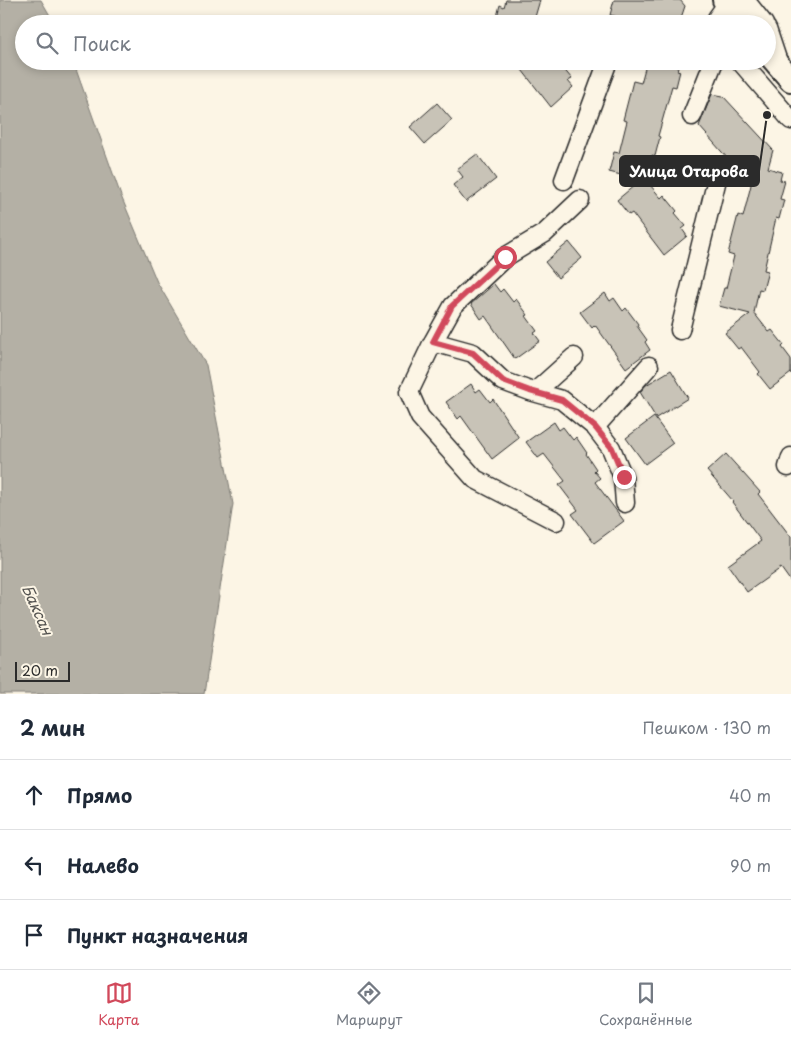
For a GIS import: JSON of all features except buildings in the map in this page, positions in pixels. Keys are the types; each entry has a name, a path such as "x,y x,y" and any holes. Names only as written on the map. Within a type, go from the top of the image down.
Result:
{"lane":[{"path":"725,11 737,15"},
{"path":"776,55 780,67"},
{"path":"564,180 605,70"},
{"path":"692,116 710,70"},
{"path":"748,70 791,120"},
{"path":"680,330 719,171"},
{"path":"556,521 475,478 420,416 409,392 452,306 505,257 545,233 580,200"},
{"path":"433,342 473,353 503,381 562,400 595,427 612,448 624,477 625,503"},
{"path":"535,392 574,357"},
{"path":"595,427 649,366"}],"water":[{"name":"Баксан","path":"0,0 41,0 50,15 15,15 15,70 76,70 121,196 157,282 206,365 233,504 204,694 0,694"}],"place":[{"name":"Улица Отарова","path":"767,115"}],"route":[{"path":"505,257 452,306 433,342 473,353 503,381 562,400 595,427 612,448 624,477"}]}
